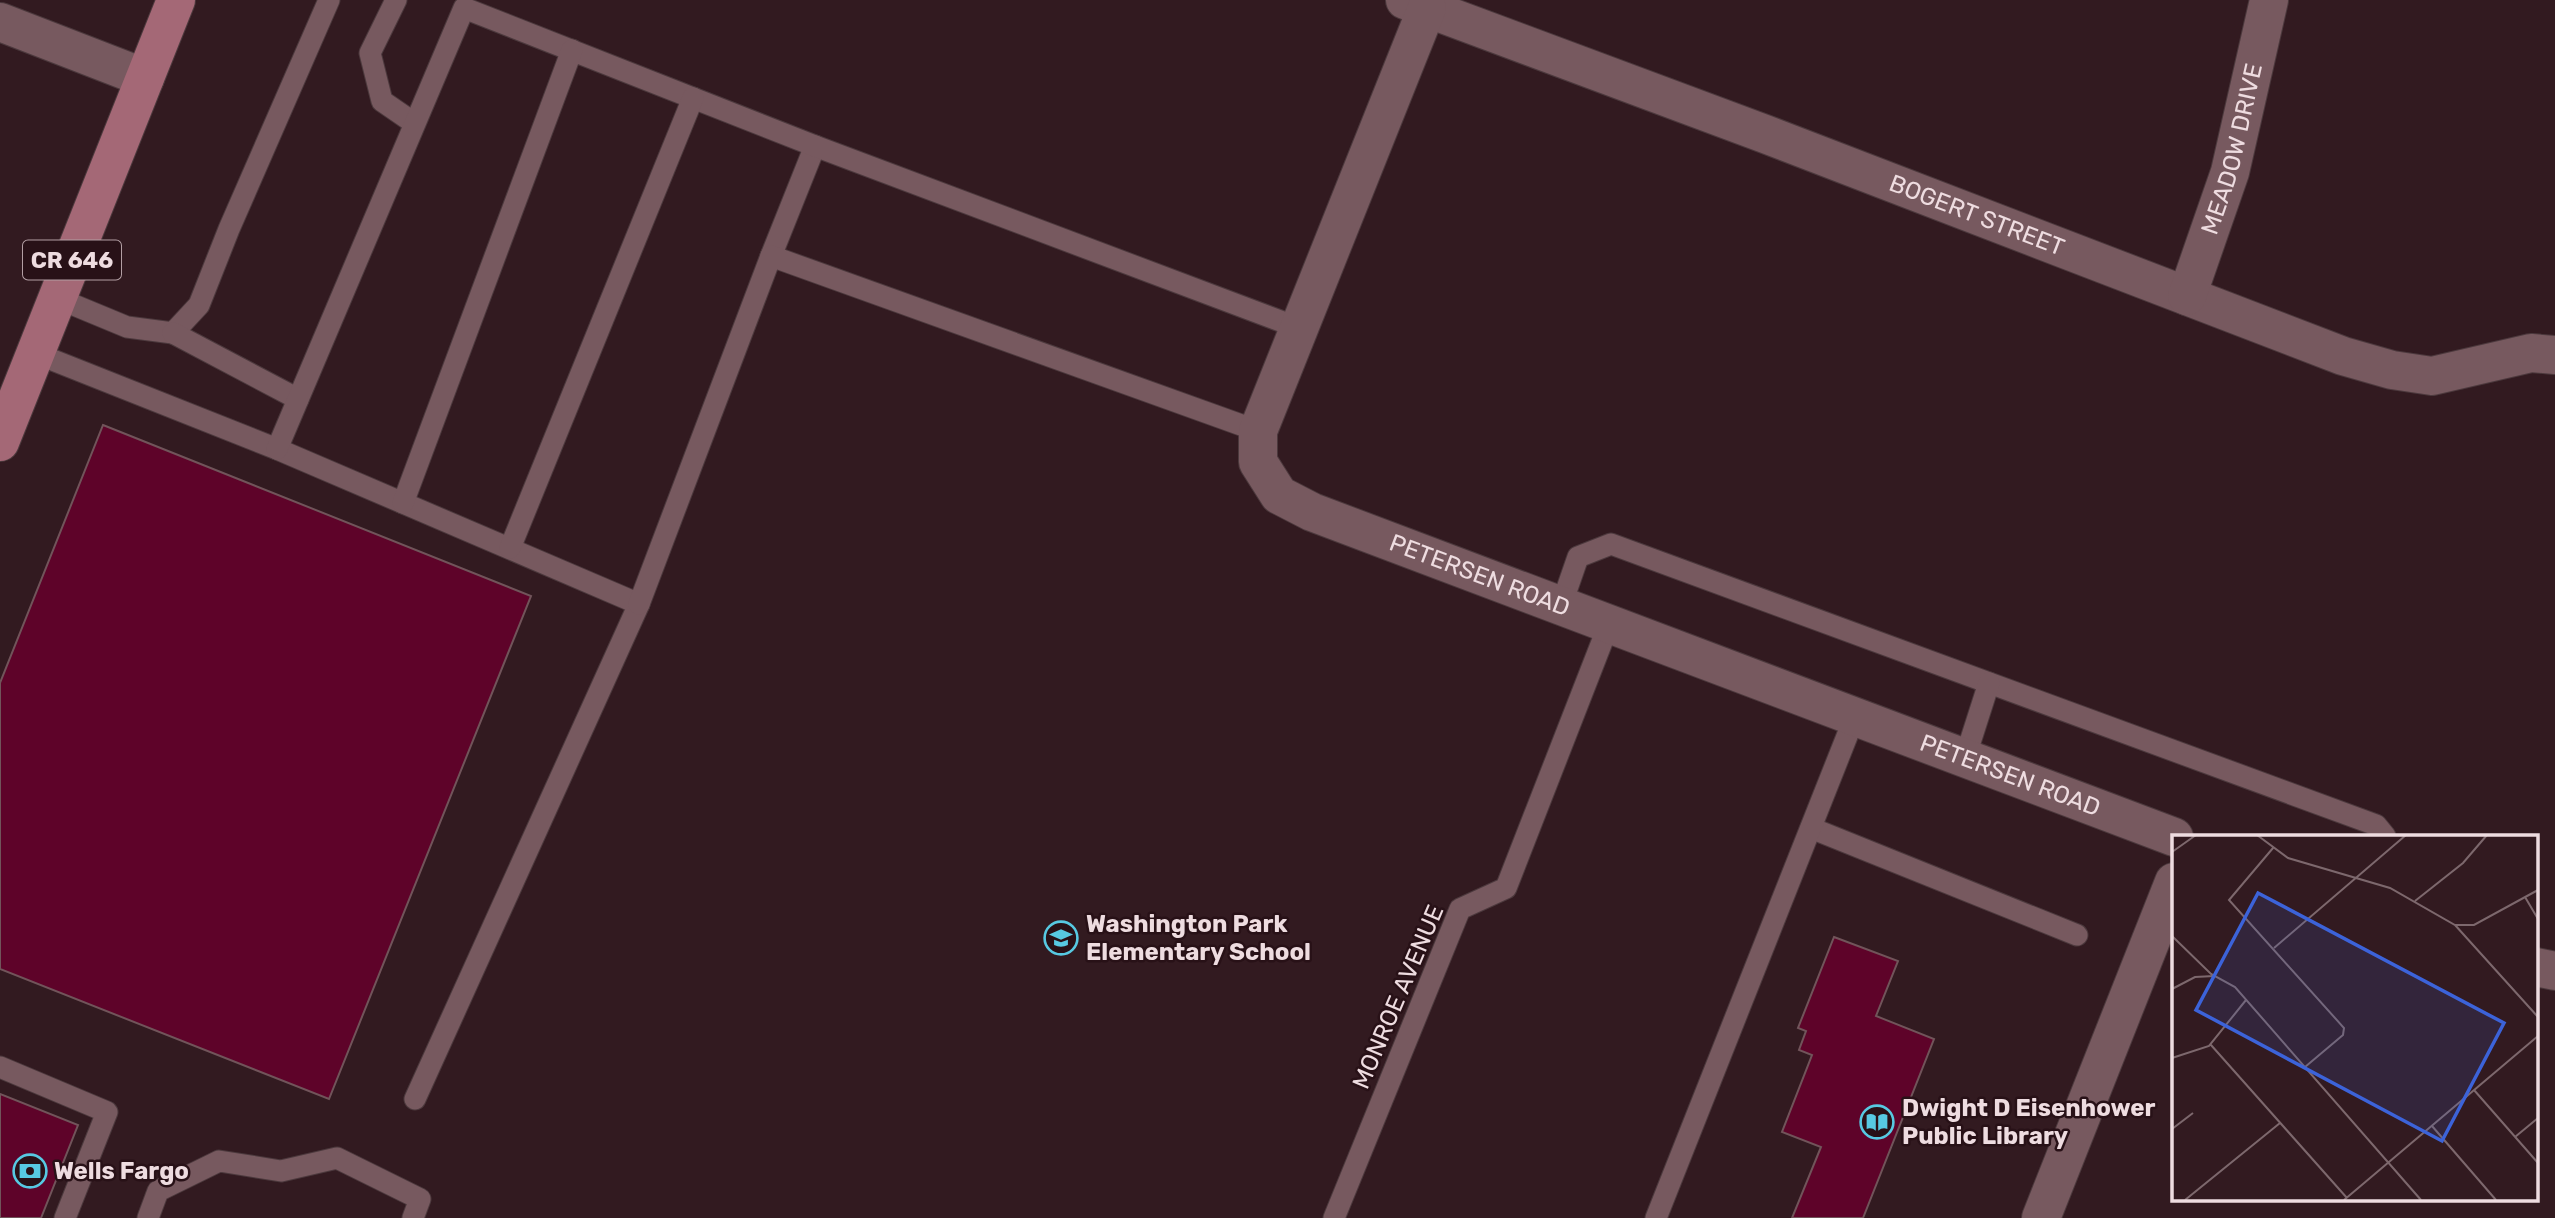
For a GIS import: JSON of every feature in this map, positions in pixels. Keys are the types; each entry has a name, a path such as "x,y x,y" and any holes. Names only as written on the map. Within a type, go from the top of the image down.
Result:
{"main road":[{"name":"CR 646","path":"0,442 176,0"}],"street":[{"name":"MEADOW DRIVE","path":"2187,296 2230,172 2269,0"},
{"name":"BOGERT STREET","path":"1416,4 1765,134 2343,356 2392,370 2432,376 2531,353 2555,355"},
{"name":"PETERSEN ROAD","path":"1416,4 1299,328 1258,432 1258,462 1279,495 1312,512 2172,836"},
{"path":"0,22 145,78"},
{"path":"2041,1218 2172,887"}],"lane":[{"path":"173,333 199,305 329,0"},
{"path":"396,0 370,53 382,101 414,123"},
{"path":"277,449 464,8 815,146 1299,328"},
{"path":"403,503 572,50"},
{"path":"510,548 693,98"},
{"path":"415,1099 639,604 815,146"},
{"path":"771,256 1258,432"},
{"path":"57,298 127,327 173,333 298,399"},
{"path":"35,353 277,449 639,604"},
{"path":"1561,606 1578,557 1611,544 2376,825 2384,835"},
{"name":"MONROE AVENUE","path":"1334,1218 1460,909 1506,888 1609,624"},
{"path":"1965,758 1989,683"},
{"path":"1656,1218 1855,716"},
{"path":"1811,828 2077,935"},
{"path":"0,1067 107,1112 65,1218"},
{"path":"148,1218 158,1191 219,1161 281,1171 337,1158 420,1199 413,1218"}],"building":[{"path":"103,425 531,596 329,1099 0,969 0,683"},
{"path":"1834,937 1898,961 1876,1016 1934,1039 1863,1218 1792,1218 1821,1147 1782,1132 1812,1055 1799,1050 1806,1031 1798,1028"},
{"name":"Wells Fargo","path":"0,1094 78,1125 41,1218 0,1218"}],"place":[{"name":"Washington Park Elementary School","path":"1061,938"},
{"name":"Dwight D Eisenhower Public Library","path":"1877,1122"},
{"name":"Wells Fargo","path":"30,1171"}]}
